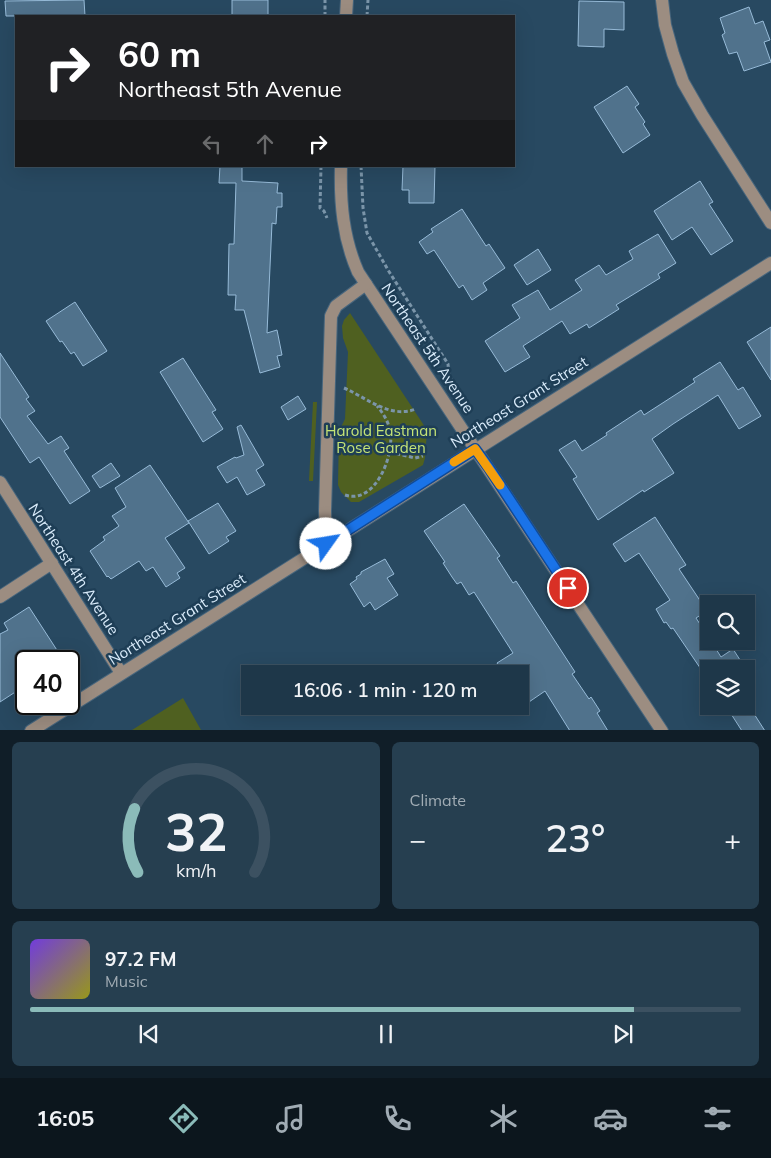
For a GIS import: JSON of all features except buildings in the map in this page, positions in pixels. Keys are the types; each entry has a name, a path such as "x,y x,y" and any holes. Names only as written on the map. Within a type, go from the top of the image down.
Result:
{"street":[{"path":"346,15 347,0"},
{"path":"662,0 665,25 683,82 771,223"},
{"name":"Northeast 5th Avenue","path":"341,167 340,199 344,232 352,259 366,284 662,730"},
{"name":"Northeast Grant Street","path":"31,730 771,263"},
{"path":"326,544 325,511 330,316 336,306 366,284"},
{"name":"Northeast 4th Avenue","path":"0,482 121,673"},
{"path":"0,597 52,563"}],"path":[{"path":"325,0 325,15"},
{"path":"367,15 368,0"},
{"path":"320,208 321,167"},
{"path":"361,167 363,208 367,233 388,270 448,364 449,376 470,409"},
{"path":"344,388 359,394 377,406 396,411 416,409"},
{"path":"345,495 358,495 370,488 377,482 385,470 390,452 390,429 377,406"},
{"path":"390,452 414,458 423,456"}],"green space":[{"name":"Harold Eastman Rose Garden","path":"350,313 427,430 423,465 359,502 351,502 341,492 338,485 339,431 345,419 348,352 343,338 342,326"},
{"path":"313,402 317,402 313,481 309,481"},
{"path":"183,698 201,730 132,730"}],"slow traffic":[{"path":"454,462 475,449 500,485"}],"route":[{"path":"326,544 475,449 568,588"}]}
